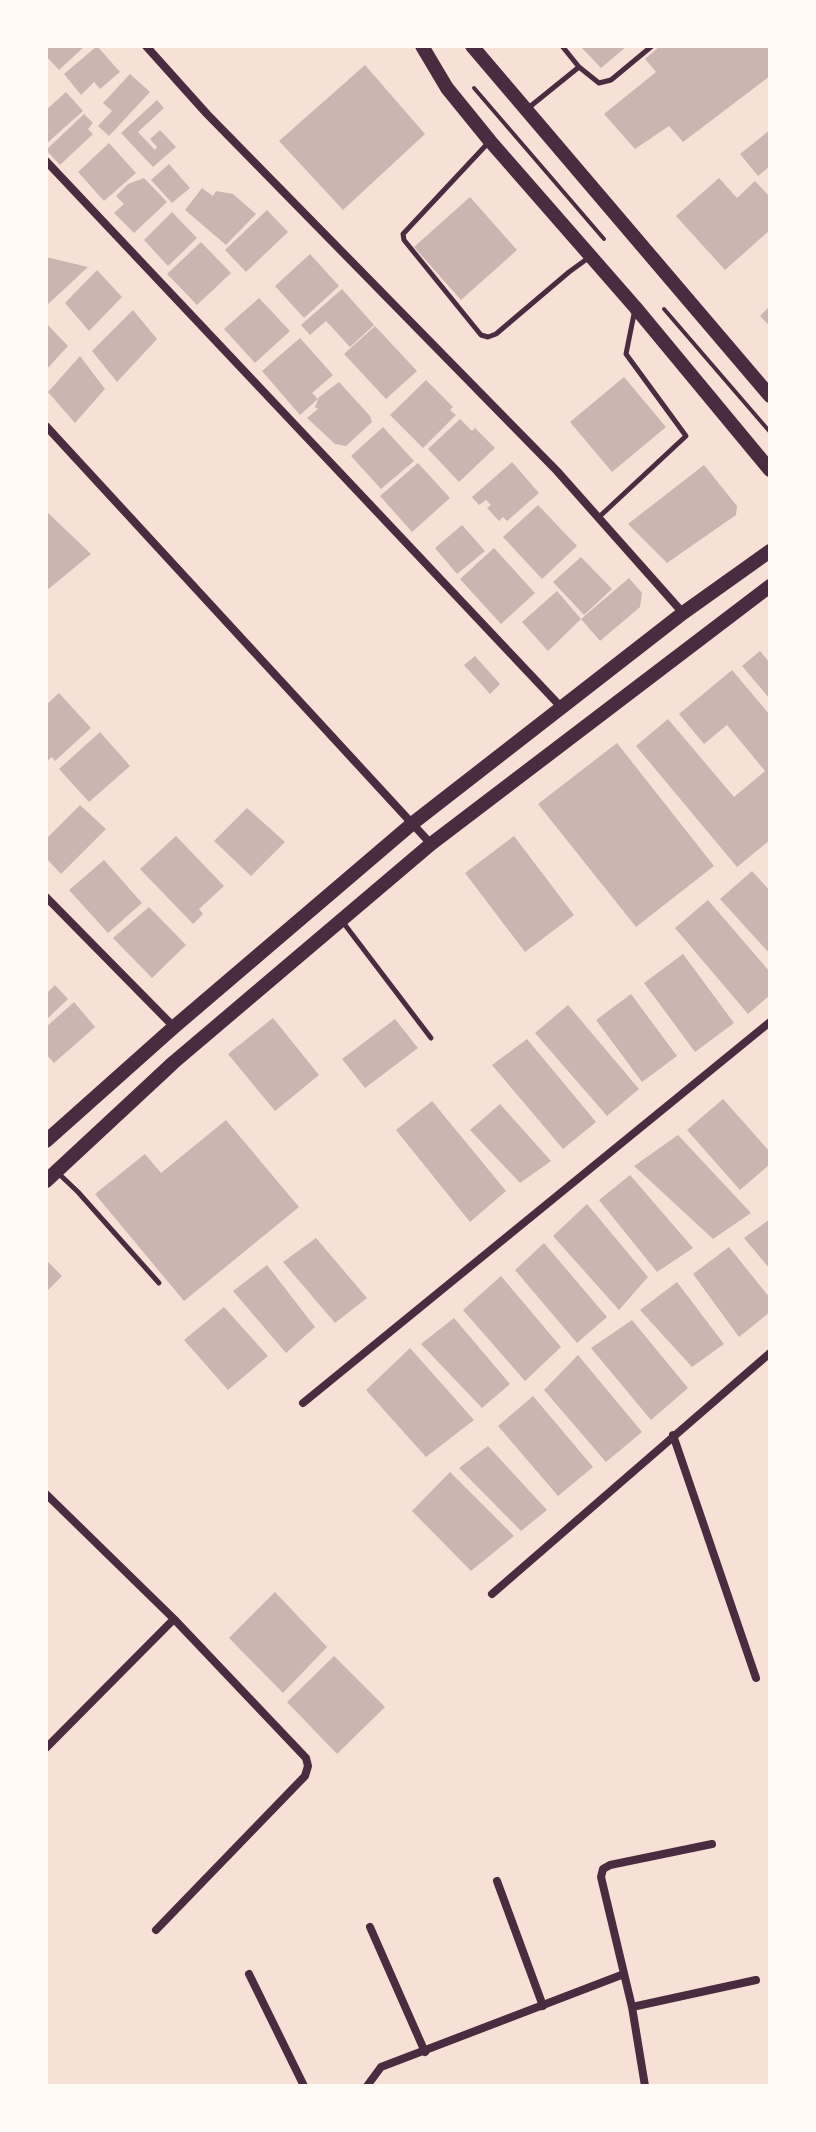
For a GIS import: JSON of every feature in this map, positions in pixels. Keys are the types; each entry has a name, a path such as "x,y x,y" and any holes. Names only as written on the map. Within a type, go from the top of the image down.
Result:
{"main road":[{"path":"422,46 447,88 490,141 635,307 770,470"},
{"path":"472,46 770,396"},
{"path":"46,1141 413,823 683,613 770,551"},
{"path":"51,1176 174,1062 431,844 770,586"}],"street":[{"path":"146,46 207,114 546,460 683,613"},
{"path":"46,161 561,707"},
{"path":"46,426 431,844"},
{"path":"46,897 174,1027"},
{"path":"303,1403 770,1022"},
{"path":"492,1594 770,1353"},
{"path":"673,1435 756,1678"},
{"path":"46,1494 174,1619 306,1758 308,1766 305,1776 156,1930"},
{"path":"46,1748 174,1619"},
{"path":"645,2086 632,2007 601,1877 603,1869 712,1844"},
{"path":"497,1881 543,2006"},
{"path":"370,1927 425,2052"},
{"path":"249,1974 304,2086"},
{"path":"367,2086 381,2067 624,1974"},
{"path":"632,2007 756,1980"}],"lane":[{"path":"562,46 579,67 599,83 605,83 652,46"},
{"path":"526,110 579,67"},
{"path":"490,141 404,229 403,234 404,240 481,335 488,337 496,334 591,256"},
{"path":"598,517 686,436 626,354 635,307"},
{"path":"341,920 431,1038"},
{"path":"51,1176 78,1192 159,1283"}],"path":[{"path":"467,80 605,241"},
{"path":"657,300 770,432"}],"building":[{"path":"46,46 85,46 59,70 46,56"},
{"path":"97,46 120,72 100,89 94,82 81,95 64,74"},
{"path":"580,46 627,46 601,68"},
{"path":"660,46 770,46 770,76 683,142 669,126 635,149 604,114 656,72 645,59"},
{"path":"365,65 425,134 343,210 279,141"},
{"path":"130,74 150,92 109,136 98,126 112,111 103,103"},
{"path":"66,92 83,111 46,144 46,110"},
{"path":"157,100 164,108 138,132 155,150 157,147 150,139 160,130 176,147 153,167 121,133"},
{"path":"84,114 93,123 88,129 93,134 60,165 46,150"},
{"path":"770,130 770,166 758,176 740,154"},
{"path":"109,143 136,173 104,201 78,172"},
{"path":"169,164 190,188 172,203 151,180"},
{"path":"144,178 167,202 134,233 114,213 124,204 116,196 128,184"},
{"path":"719,178 737,198 755,181 770,197 770,230 725,270 676,216"},
{"path":"202,188 213,196 216,191 233,194 256,214 226,245 185,210"},
{"path":"470,197 517,250 461,300 414,247"},
{"path":"267,210 288,232 246,272 225,250"},
{"path":"172,212 197,238 168,266 144,240"},
{"path":"201,242 231,273 197,305 167,274"},
{"path":"310,254 339,286 304,318 275,286"},
{"path":"46,257 88,267 46,306"},
{"path":"97,270 122,297 89,331 65,303"},
{"path":"342,289 374,325 350,347 326,321 310,335 301,325"},
{"path":"259,298 290,331 255,363 224,329"},
{"path":"770,306 770,326 760,316"},
{"path":"133,310 157,339 117,382 92,351"},
{"path":"46,323 68,346 46,370"},
{"path":"375,326 417,371 386,399 344,354"},
{"path":"300,338 333,375 312,393 318,399 300,415 262,371"},
{"path":"80,356 105,389 75,423 48,392"},
{"path":"624,377 666,427 612,472 570,422"},
{"path":"426,380 453,407 450,410 456,415 423,448 390,415"},
{"path":"339,382 372,422 346,446 335,444 307,418 318,409 315,407 319,397"},
{"path":"460,419 472,431 475,428 495,448 459,482 428,449"},
{"path":"383,427 414,461 381,489 351,456"},
{"path":"512,462 539,493 507,521 503,517 499,521 487,508 491,505 486,500 479,505 472,497"},
{"path":"418,463 450,498 412,532 380,496"},
{"path":"704,465 737,506 736,515 667,563 628,524"},
{"path":"538,505 577,546 542,579 503,537"},
{"path":"46,511 91,554 46,591"},
{"path":"462,525 485,551 457,574 435,548"},
{"path":"494,548 535,593 501,624 460,579"},
{"path":"581,557 612,589 584,615 553,582"},
{"path":"629,578 642,593 640,607 600,641 581,619"},
{"path":"557,591 581,619 548,651 522,622"},
{"path":"760,651 770,663 770,699 742,666"},
{"path":"475,656 500,684 490,694 464,665"},
{"path":"732,670 770,715 770,840 737,867 636,746 668,719 734,797 765,771 727,725 704,744 679,714"},
{"path":"59,693 91,728 55,761 52,757 46,762 46,705"},
{"path":"100,732 130,766 89,802 59,769"},
{"path":"617,743 714,866 636,927 538,804"},
{"path":"80,805 106,829 61,874 46,858 46,839"},
{"path":"247,808 285,842 251,876 214,841"},
{"path":"176,836 224,886 199,909 203,914 193,924 140,869"},
{"path":"514,836 574,915 525,952 465,873"},
{"path":"104,860 142,903 108,933 69,890"},
{"path":"752,871 770,891 770,954 720,899"},
{"path":"708,900 770,972 770,995 748,1014 675,928"},
{"path":"149,907 186,945 152,978 113,938"},
{"path":"683,954 734,1023 695,1052 644,983"},
{"path":"55,985 68,999 46,1020 46,994"},
{"path":"631,994 677,1056 642,1082 596,1020"},
{"path":"74,1002 95,1027 54,1063 46,1054 46,1027"},
{"path":"568,1005 639,1089 607,1116 535,1033"},
{"path":"273,1018 319,1075 275,1111 228,1054"},
{"path":"395,1019 418,1048 365,1088 342,1059"},
{"path":"527,1039 596,1122 563,1149 492,1065"},
{"path":"723,1099 770,1152 770,1164 740,1190 687,1130"},
{"path":"432,1101 506,1191 470,1222 396,1130"},
{"path":"500,1104 551,1161 520,1183 470,1130"},
{"path":"226,1120 299,1207 184,1301 95,1194 145,1154 161,1173"},
{"path":"678,1135 751,1213 713,1239 634,1166"},
{"path":"630,1175 693,1248 657,1272 599,1200"},
{"path":"587,1204 648,1277 619,1310 553,1236"},
{"path":"770,1219 770,1269 744,1238"},
{"path":"316,1238 367,1298 335,1323 283,1262"},
{"path":"544,1243 607,1317 577,1343 515,1270"},
{"path":"729,1247 770,1298 770,1312 739,1337 693,1274"},
{"path":"46,1260 62,1276 46,1292"},
{"path":"267,1265 315,1327 286,1353 233,1291"},
{"path":"501,1276 561,1347 525,1381 463,1310"},
{"path":"677,1282 724,1344 692,1367 640,1310"},
{"path":"224,1307 268,1356 228,1390 184,1340"},
{"path":"454,1318 510,1384 482,1408 421,1344"},
{"path":"632,1320 688,1388 651,1420 591,1348"},
{"path":"410,1348 474,1420 426,1457 366,1390"},
{"path":"578,1355 642,1432 606,1462 544,1390"},
{"path":"533,1396 593,1467 558,1496 498,1426"},
{"path":"488,1446 547,1510 521,1531 459,1468"},
{"path":"450,1472 514,1536 471,1571 412,1511"},
{"path":"275,1592 327,1647 283,1693 229,1638"},
{"path":"334,1656 385,1707 337,1754 287,1702"}]}
